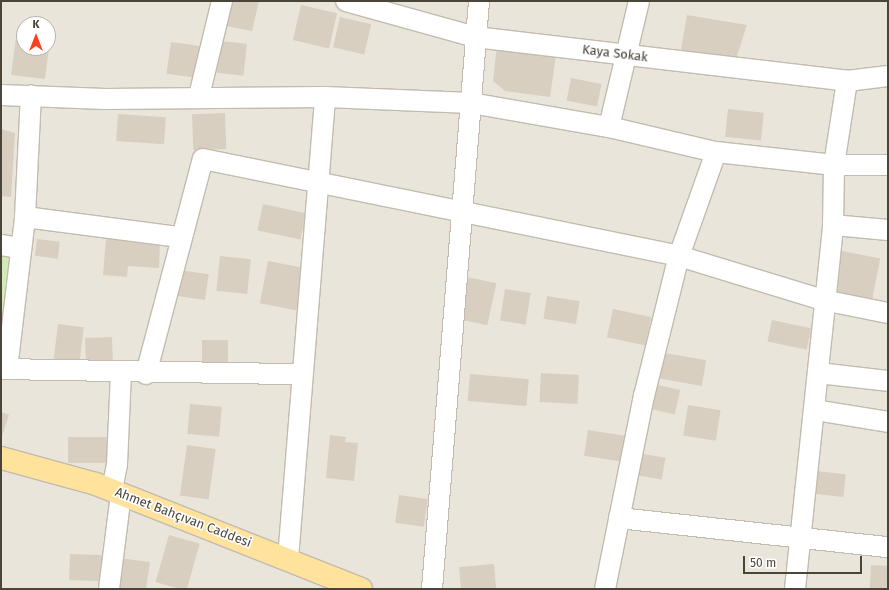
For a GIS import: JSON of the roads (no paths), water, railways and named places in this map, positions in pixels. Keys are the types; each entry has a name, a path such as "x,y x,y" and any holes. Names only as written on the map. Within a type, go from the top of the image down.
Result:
{"main road":[{"name":"Ahmet Bahçıvan Caddesi","path":"1,458 117,492 361,589"}],"street":[{"path":"199,96 222,1"},
{"name":"Kaya Sokak","path":"346,1 475,37 847,81 888,76"},
{"path":"432,589 479,1"},
{"path":"609,127 639,1"},
{"path":"795,589 815,410 823,300 833,225 834,165 847,81"},
{"path":"1,95 105,99 199,96 324,97 471,103 609,127 716,152 834,165 888,165"},
{"path":"31,95 25,217 4,369 146,374 301,374"},
{"path":"288,559 301,374 319,182 324,97"},
{"path":"605,589 644,396 679,256 716,152"},
{"path":"146,374 180,237 203,159 463,209 679,256 823,300 888,313"},
{"path":"25,217 180,237"},
{"path":"833,225 888,230"},
{"path":"1,245 21,248"},
{"path":"109,589 117,492 121,373"},
{"path":"818,373 888,381"},
{"path":"815,410 888,422"},
{"path":"619,518 800,539 888,547"}]}
